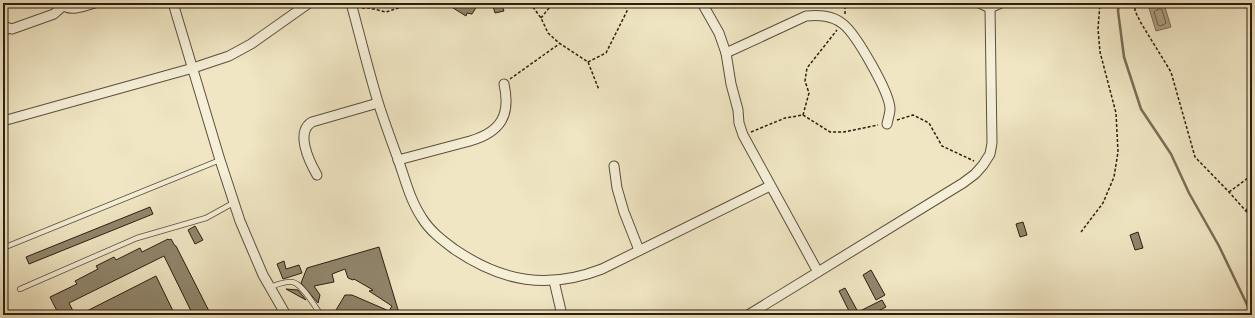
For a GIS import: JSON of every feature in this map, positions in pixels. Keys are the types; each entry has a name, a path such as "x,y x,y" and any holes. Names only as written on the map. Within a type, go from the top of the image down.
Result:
{"street":[{"path":"5,30 12,29 54,14 62,4 73,9 95,3"},
{"path":"173,3 220,160 242,226 263,275 286,315"},
{"path":"3,121 193,68 229,56 245,47 309,3"},
{"path":"702,3 719,33 726,52 731,84 743,135 818,272"},
{"path":"979,3 990,8"},
{"path":"990,8 1000,3"},
{"path":"352,5 378,103 408,190 421,217 438,237 466,256 500,274 528,280 554,281 584,276 602,269 770,186"},
{"path":"748,315 963,183 975,174 983,164 990,154 992,135 990,8"},
{"path":"726,52 806,16 817,15 831,17 844,24 856,38 885,91 890,109 887,124"},
{"path":"398,160 470,142 482,138 492,131 500,123 506,111 507,97 504,84"},
{"path":"317,175 309,162 303,136 306,127 312,122 378,103"},
{"path":"614,166 617,188 624,212 639,250"},
{"path":"554,281 562,315"}],"lane":[{"path":"3,248 220,160"},
{"path":"20,289 137,238 206,218 235,202"},
{"path":"270,287 292,282 296,284 312,301 321,315"}],"path":[{"path":"352,5 386,12 414,3"},
{"path":"530,3 541,18 548,33 559,44 588,62 599,90"},
{"path":"541,18 553,3"},
{"path":"588,62 606,54 627,11 624,3"},
{"path":"803,115 809,93 805,81 808,68 833,34 844,24 845,3"},
{"path":"1081,232 1103,203 1114,177 1118,152 1116,113 1100,52 1098,29 1100,3"},
{"path":"1135,3 1135,11 1141,23 1171,72 1194,157 1229,192 1246,211 1252,221"},
{"path":"504,84 559,44"},
{"path":"743,135 785,118 803,115 830,132 844,132 887,124 913,115 929,123 942,146 956,154 983,164"},
{"path":"1229,192 1252,175"},
{"path":"1246,211 1252,199"}],"water":[{"path":"1164,4 1171,27 1156,31 1149,8"}],"building":[{"path":"456,3 479,3 472,14 467,13 466,16 453,8"},
{"path":"492,3 501,3 504,11 495,13"},
{"path":"150,207 153,214 29,264 26,257"},
{"path":"1023,222 1027,235 1020,237 1016,224"},
{"path":"195,226 203,240 195,244 188,230"},
{"path":"1138,232 1143,248 1135,250 1130,235"},
{"path":"168,239 171,239 176,246 211,315 193,315 164,256 69,303 75,315 59,315 50,297 77,284 75,281 98,269 96,266 114,257 116,260 140,248 142,252"},
{"path":"379,247 399,313 397,314 400,315 333,315 345,295 352,295 389,311 392,306 369,291 373,290 354,279 348,278 345,269 332,274 334,282 314,286 320,295 318,303 301,283 307,268"},
{"path":"284,261 286,269 299,265 302,273 283,279 277,264"},
{"path":"871,270 885,295 876,300 863,275"},
{"path":"156,276 175,315 79,315"},
{"path":"845,288 858,312 882,300 886,307 870,315 851,315 839,291"},
{"path":"286,289 298,290 306,300"}],"waterway":[{"path":"1119,3 1118,11 1124,57 1141,109 1171,154 1189,193 1219,246 1252,315"}]}
